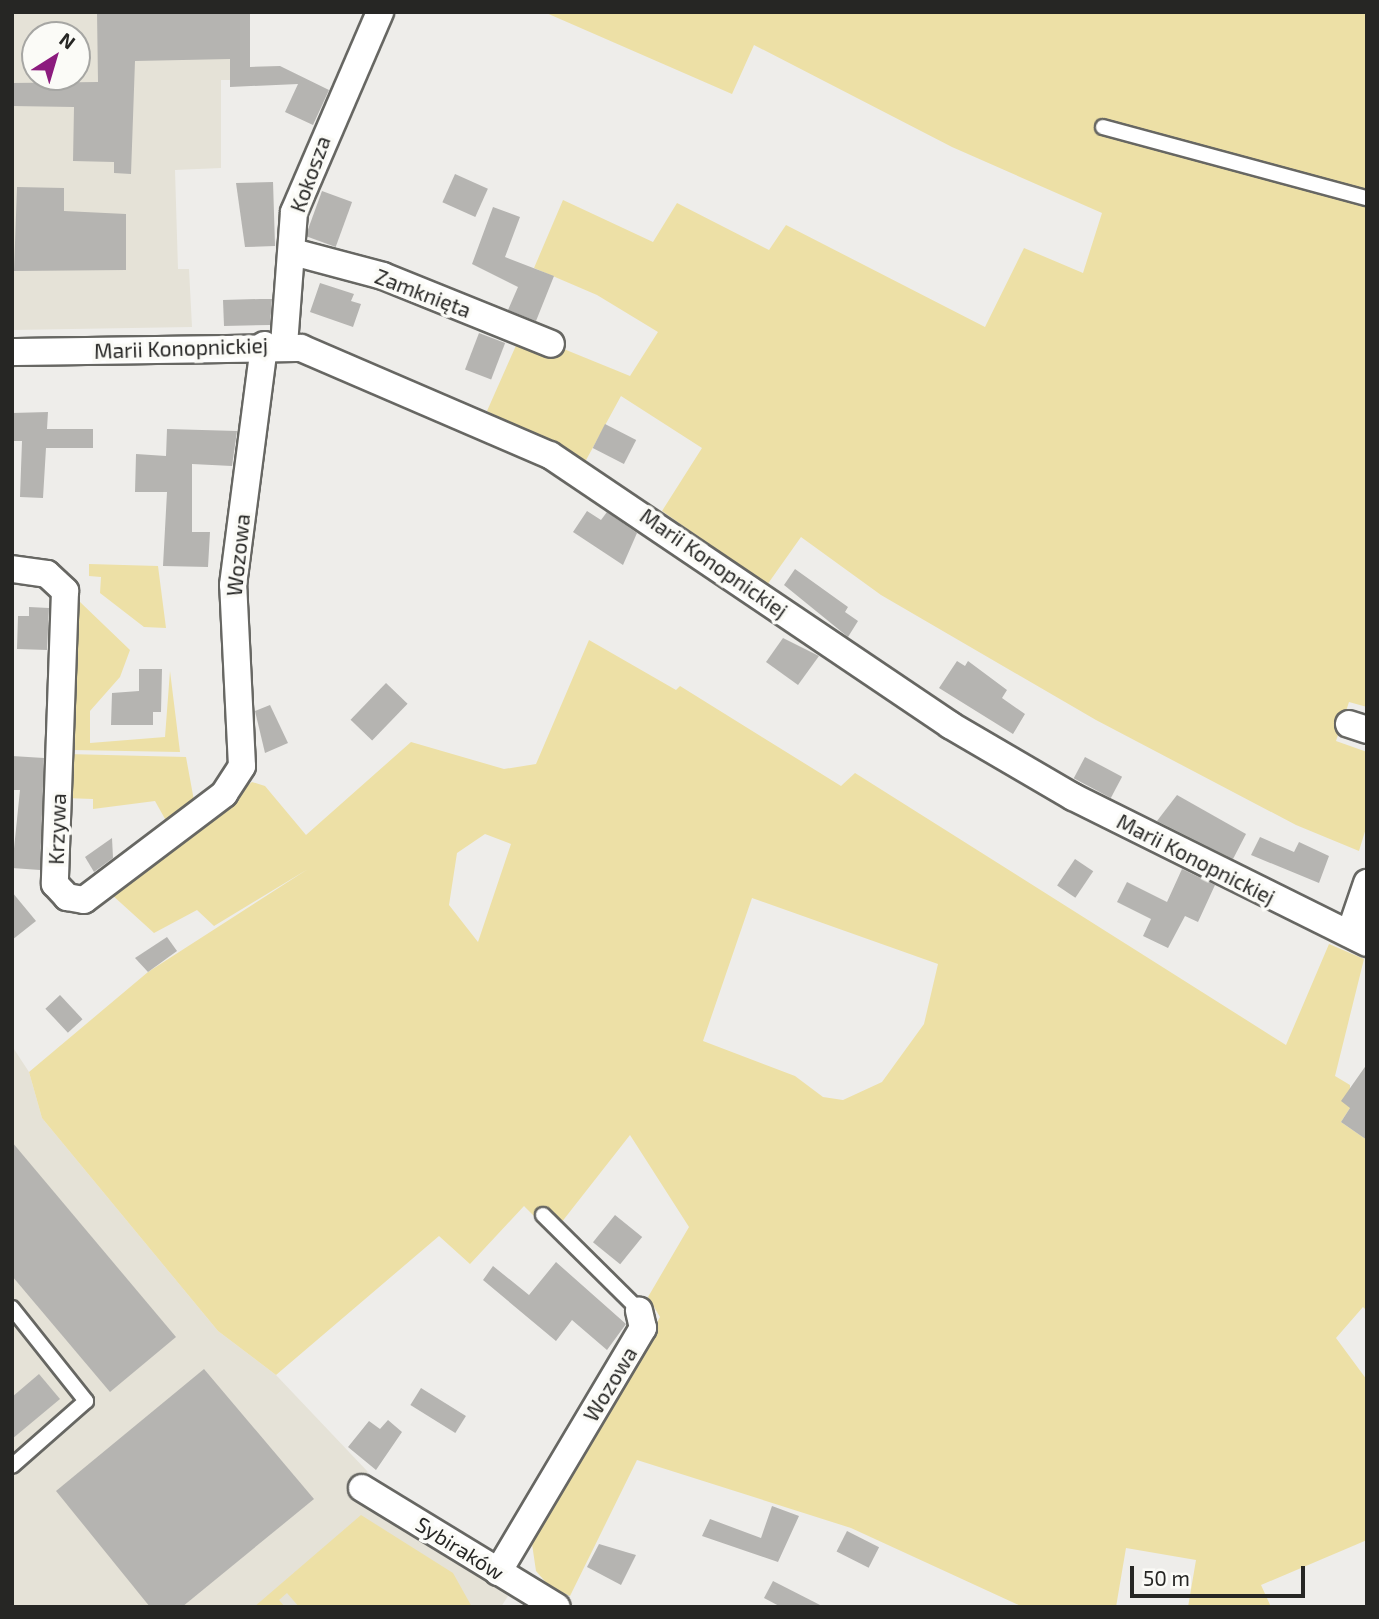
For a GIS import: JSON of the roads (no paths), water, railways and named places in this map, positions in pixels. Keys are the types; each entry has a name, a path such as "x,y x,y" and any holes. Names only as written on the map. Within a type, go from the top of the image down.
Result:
{"street":[{"name":"Kokosza","path":"274,345 293,252 303,185 380,12"},
{"name":"Zamknięta","path":"293,252 383,276 551,344"},
{"name":"Marii Konopnickiej","path":"12,352 274,345 550,454 950,725 1073,797 1358,938"},
{"name":"Wozowa","path":"242,766 233,585 274,345"},
{"name":"Krzywa","path":"12,569 47,574 65,591 60,891 84,900 224,794 242,766"},
{"path":"1358,938 1367,883"},
{"name":"Wozowa","path":"498,1572 643,1328 639,1310"},
{"name":"Sybiraków","path":"362,1488 557,1607"}],"lane":[{"path":"1103,127 1367,198"},
{"name":"Wozowa","path":"543,1215 639,1310"},
{"path":"12,1308 86,1401 12,1466"}]}
